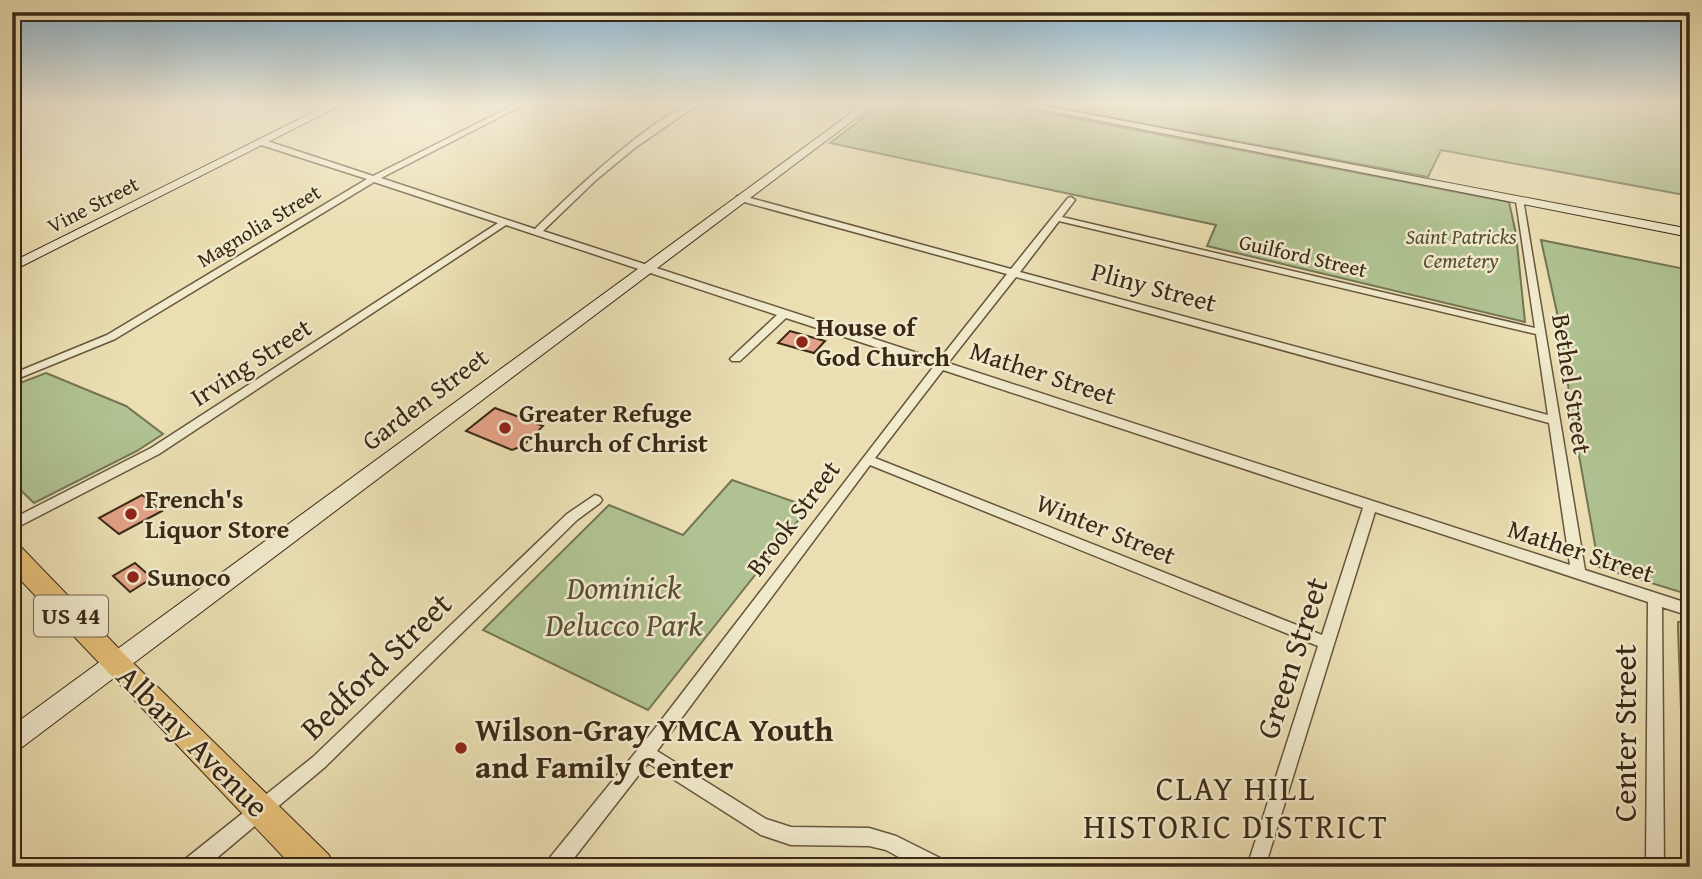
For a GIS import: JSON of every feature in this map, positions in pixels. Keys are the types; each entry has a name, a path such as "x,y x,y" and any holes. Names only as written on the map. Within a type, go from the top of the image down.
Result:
{"highway":[{"name":"Albany Avenue","path":"12,554 115,663 317,867"}],"street":[{"name":"Vine Street","path":"12,267 257,144"},
{"name":"Mather Street","path":"267,144 1690,610"},
{"name":"Magnolia Street","path":"12,378 110,337 375,178 442,144"},
{"path":"538,231 606,167 635,144"},
{"name":"Garden Street","path":"12,740 814,144"},
{"path":"1226,144 1690,233"},
{"name":"Pliny Street","path":"740,198 1555,421"},
{"name":"Brook Street","path":"555,867 1071,200"},
{"name":"Bethel Street","path":"1520,201 1579,575"},
{"name":"Guilford Street","path":"1057,218 1539,332"},
{"name":"Irving Street","path":"12,525 155,452 506,221"},
{"path":"736,359 786,312"},
{"name":"Winter Street","path":"868,460 1326,643"},
{"name":"Bedford Street","path":"191,867 330,752 578,511 595,500"},
{"name":"Green Street","path":"1256,867 1370,506"},
{"name":"Center Street","path":"1655,599 1655,867"},
{"path":"646,752 761,826 791,836 869,837 889,842 937,867"}],"green space":[{"name":"Saint Patricks Cemetery","path":"835,144 1208,144 1509,202 1516,234 1525,322 1207,246 1216,225"},
{"path":"1252,144 1690,144 1690,196 1441,150 1428,177"},
{"path":"1541,240 1690,270 1690,595 1599,567 1573,422 1561,331"},
{"path":"46,373 126,406 163,434 137,451 34,503 12,482 12,386"},
{"name":"Dominick Delucco Park","path":"732,480 809,507 648,710 483,630 609,505 683,535"},
{"path":"1678,622 1690,622 1690,867 1687,867 1678,630"}],"building":[{"name":"House of God Church","path":"790,331 825,341 814,353 778,343"},
{"name":"Greater Refuge Church of Christ","path":"495,408 543,426 523,446 512,450 466,431"},
{"name":"French's Liquor Store","path":"142,495 162,511 119,534 99,518"},
{"name":"Sunoco","path":"135,563 152,578 130,592 113,576"}],"place":[{"name":"House of God Church","path":"802,342"},
{"name":"Greater Refuge Church of Christ","path":"505,428"},
{"name":"French's Liquor Store","path":"131,514"},
{"name":"Sunoco","path":"133,577"},
{"name":"Wilson-Gray YMCA Youth and Family Center","path":"461,748"}],"district":[{"name":"CLAY HILL HISTORIC DISTRICT","path":"1236,807"}]}
